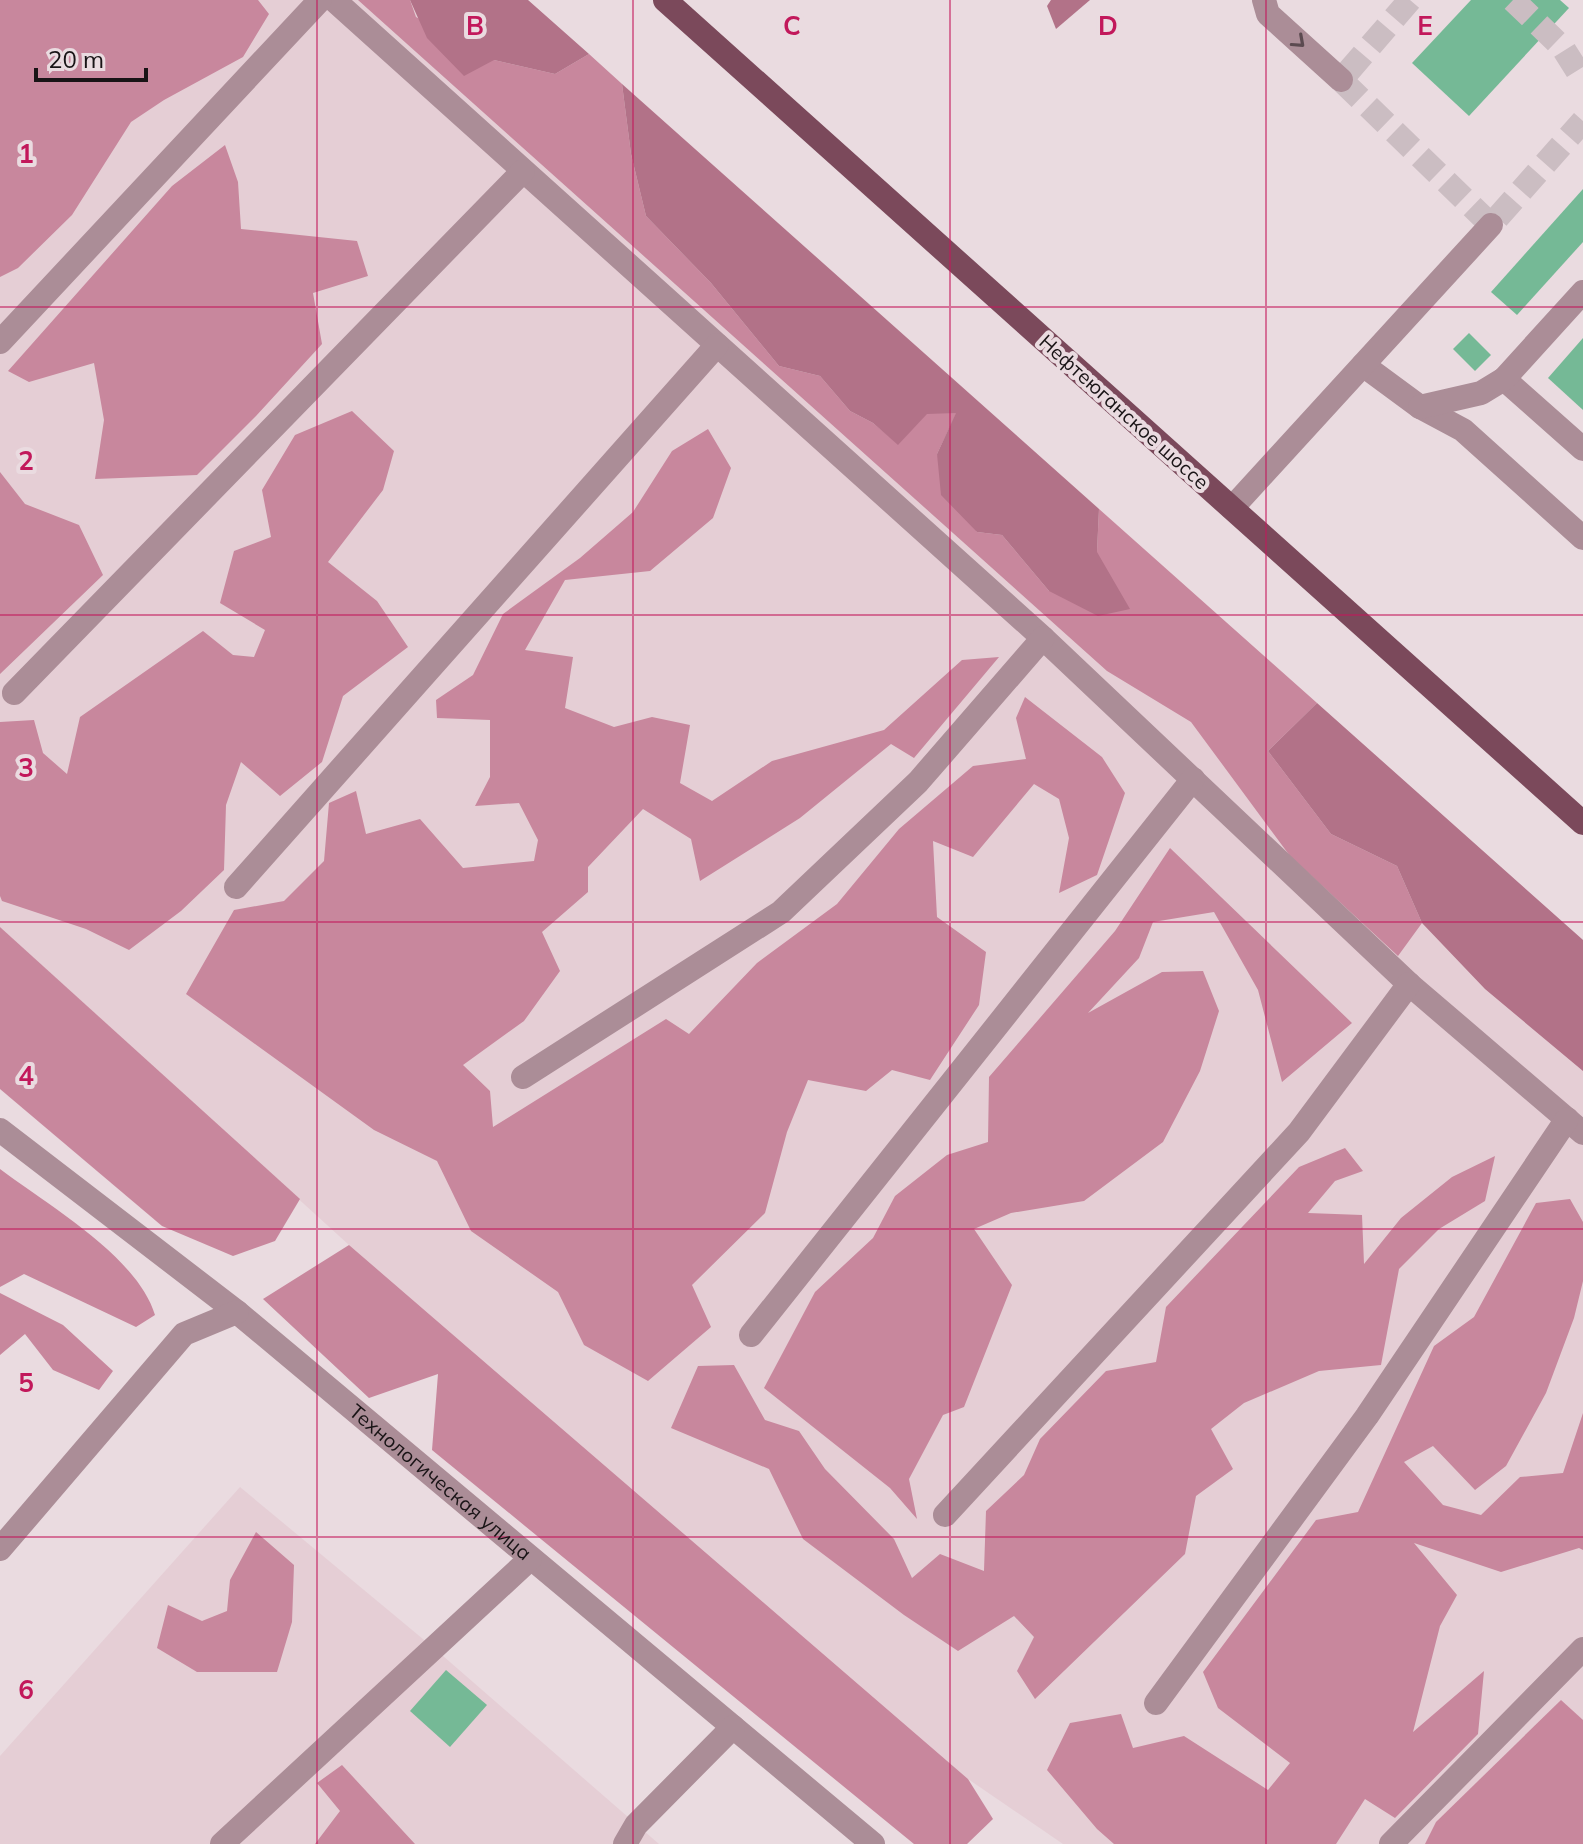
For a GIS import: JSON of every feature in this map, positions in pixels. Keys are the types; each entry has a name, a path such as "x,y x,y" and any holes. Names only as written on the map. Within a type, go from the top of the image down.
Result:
{"main road":[{"name":"Нефтеюганское шоссе","path":"665,0 1583,823"}],"street":[{"path":"0,342 320,0"},
{"path":"334,0 1043,638 1409,984 1575,1126 1156,1703"},
{"path":"1264,0 1268,14 1341,80"},
{"path":"14,693 523,171"},
{"path":"1232,508 1491,225"},
{"path":"1420,407 1481,393 1504,379 1583,292"},
{"path":"236,887 717,345"},
{"path":"1363,365 1420,407 1463,430 1583,538"},
{"path":"1504,379 1583,449"},
{"path":"523,1077 781,912 918,782 1043,638"},
{"path":"751,1335 1193,779"},
{"path":"945,1515 1299,1132 1409,984"},
{"name":"Технологическая улица","path":"0,1130 237,1312 873,1844"},
{"path":"4,1538 184,1334 237,1312"},
{"path":"222,1844 530,1559"},
{"path":"1391,1844 1583,1649"},
{"path":"625,1844 636,1825 733,1727"}],"shaded area":[{"path":"0,0 528,0 1583,940 1583,1844 1063,1844 968,1779 349,1245 0,927"},
{"path":"0,0 258,0 269,14 243,57 164,100 131,122 72,215 18,268 0,277"},
{"path":"358,0 410,0 416,17 494,60 555,74 589,54 622,84 631,154 646,216 711,283 779,366 820,376 850,411 873,423 898,444 927,413 957,412 937,454 977,532 1002,535 1049,591 1097,552 1099,509 1317,703 1268,751 1331,834 1397,866 1422,923 1398,956 1290,856 1191,722 1107,671"},
{"path":"410,0 528,0 589,54 555,74 494,60 464,76 427,38"},
{"path":"1051,0 1090,0 1056,29 1047,6"},
{"path":"622,84 1099,509 1097,552 1130,609 1098,616 1049,591 1002,535 977,532 941,495 937,454 956,413 927,414 898,445 873,423 850,411 820,376 779,366 711,283 646,216 631,154"},
{"path":"225,145 238,182 241,229 357,241 368,276 313,293 322,344 197,475 95,479 104,420 94,363 29,382 8,371 172,186"},
{"path":"352,411 394,451 383,490 328,562 377,601 408,647 343,696 322,762 280,796 241,762 226,805 224,870 181,911 129,950 86,929 2,901 0,722 34,720 43,753 67,774 80,717 203,631 233,655 254,657 265,630 220,603 234,551 271,537 262,490 295,435"},
{"path":"708,429 731,468 713,518 650,571 565,580 525,650 573,657 565,708 614,727 652,717 690,725 680,783 712,801 772,761 884,730 962,660 999,657 914,758 891,744 800,818 700,881 691,839 643,809 588,867 588,892 542,932 560,971 524,1021 463,1065 490,1091 493,1127 666,1019 689,1034 757,963 837,904 899,829 973,766 1026,759 1016,718 1025,697 1102,757 1125,793 1097,875 1059,893 1069,838 1059,799 1034,784 973,857 933,841 937,917 986,952 979,1005 930,1080 892,1070 866,1091 808,1080 787,1132 765,1213 692,1285 711,1327 648,1381 584,1345 558,1292 471,1231 437,1161 374,1130 186,994 234,910 284,901 324,861 329,803 356,791 366,834 420,819 463,868 534,861 538,840 519,803 475,806 490,777 490,720 437,718 436,700 473,675 503,614 580,558 633,512 672,451"},
{"path":"0,472 25,504 79,525 103,575 0,674"},
{"path":"1317,703 1583,940 1583,1071 1485,989 1422,923 1397,866 1331,834 1268,751"},
{"path":"1170,848 1352,1023 1282,1082 1258,990 1214,912 1153,922 1139,958 1088,1013 1162,972 1203,971 1219,1011 1200,1071 1163,1142 1084,1201 1011,1213 974,1229 1012,1285 964,1407 943,1415 909,1479 917,1519 890,1488 764,1388 815,1292 873,1238 895,1196 947,1155 988,1142 989,1077 1115,931"},
{"path":"0,927 300,1199 275,1241 233,1256 162,1226 0,1089"},
{"path":"1345,1148 1363,1171 1335,1181 1308,1213 1362,1215 1364,1264 1401,1218 1452,1177 1495,1156 1485,1201 1439,1229 1399,1269 1381,1365 1319,1371 1244,1403 1211,1429 1233,1469 1196,1496 1185,1554 1035,1699 1017,1671 1034,1637 1014,1616 958,1651 904,1615 803,1539 769,1469 671,1428 698,1366 734,1365 765,1420 799,1431 825,1469 894,1539 912,1578 940,1554 984,1571 986,1511 1024,1475 1040,1439 1106,1371 1156,1362 1166,1307 1299,1167"},
{"path":"0,1169 111,1253 145,1293 155,1315 136,1327 24,1274 0,1287"},
{"path":"1570,1199 1583,1222 1583,1281 1574,1318 1546,1393 1506,1466 1475,1490 1433,1446 1404,1462 1443,1505 1481,1515 1520,1477 1563,1473 1583,1413 1583,1550 1579,1548 1501,1572 1414,1543 1457,1595 1440,1626 1413,1732 1484,1671 1478,1734 1395,1818 1365,1799 1336,1844 1114,1844 1097,1829 1047,1770 1070,1723 1121,1714 1133,1748 1184,1736 1268,1790 1290,1763 1218,1708 1203,1672 1316,1520 1358,1512 1434,1346 1474,1317 1536,1203"},
{"path":"349,1245 968,1779 993,1819 967,1844 914,1844 432,1450 438,1374 369,1398 263,1299"},
{"path":"0,1293 63,1325 113,1371 99,1390 53,1370 25,1334 0,1355"},
{"path":"240,1487 435,1649 659,1844 0,1844 0,1756"},
{"path":"256,1532 294,1565 292,1622 277,1672 197,1672 157,1648 168,1605 202,1621 227,1611 230,1580"},
{"path":"1561,1700 1583,1720 1583,1844 1425,1844 1436,1822"},
{"path":"342,1765 415,1844 315,1844 340,1811 317,1783"}],"building":[{"path":"1471,0 1560,0 1569,8 1469,116 1412,63"},
{"path":"1583,189 1583,242 1517,315 1491,292"},
{"path":"1469,333 1491,355 1475,371 1453,349"},
{"path":"1583,338 1583,410 1548,378"},
{"path":"446,1670 487,1705 450,1747 410,1711"}],"tunnel":[{"path":"1410,0 1341,80 1491,225 1583,121"},
{"path":"1513,0 1563,48 1583,80"}]}
